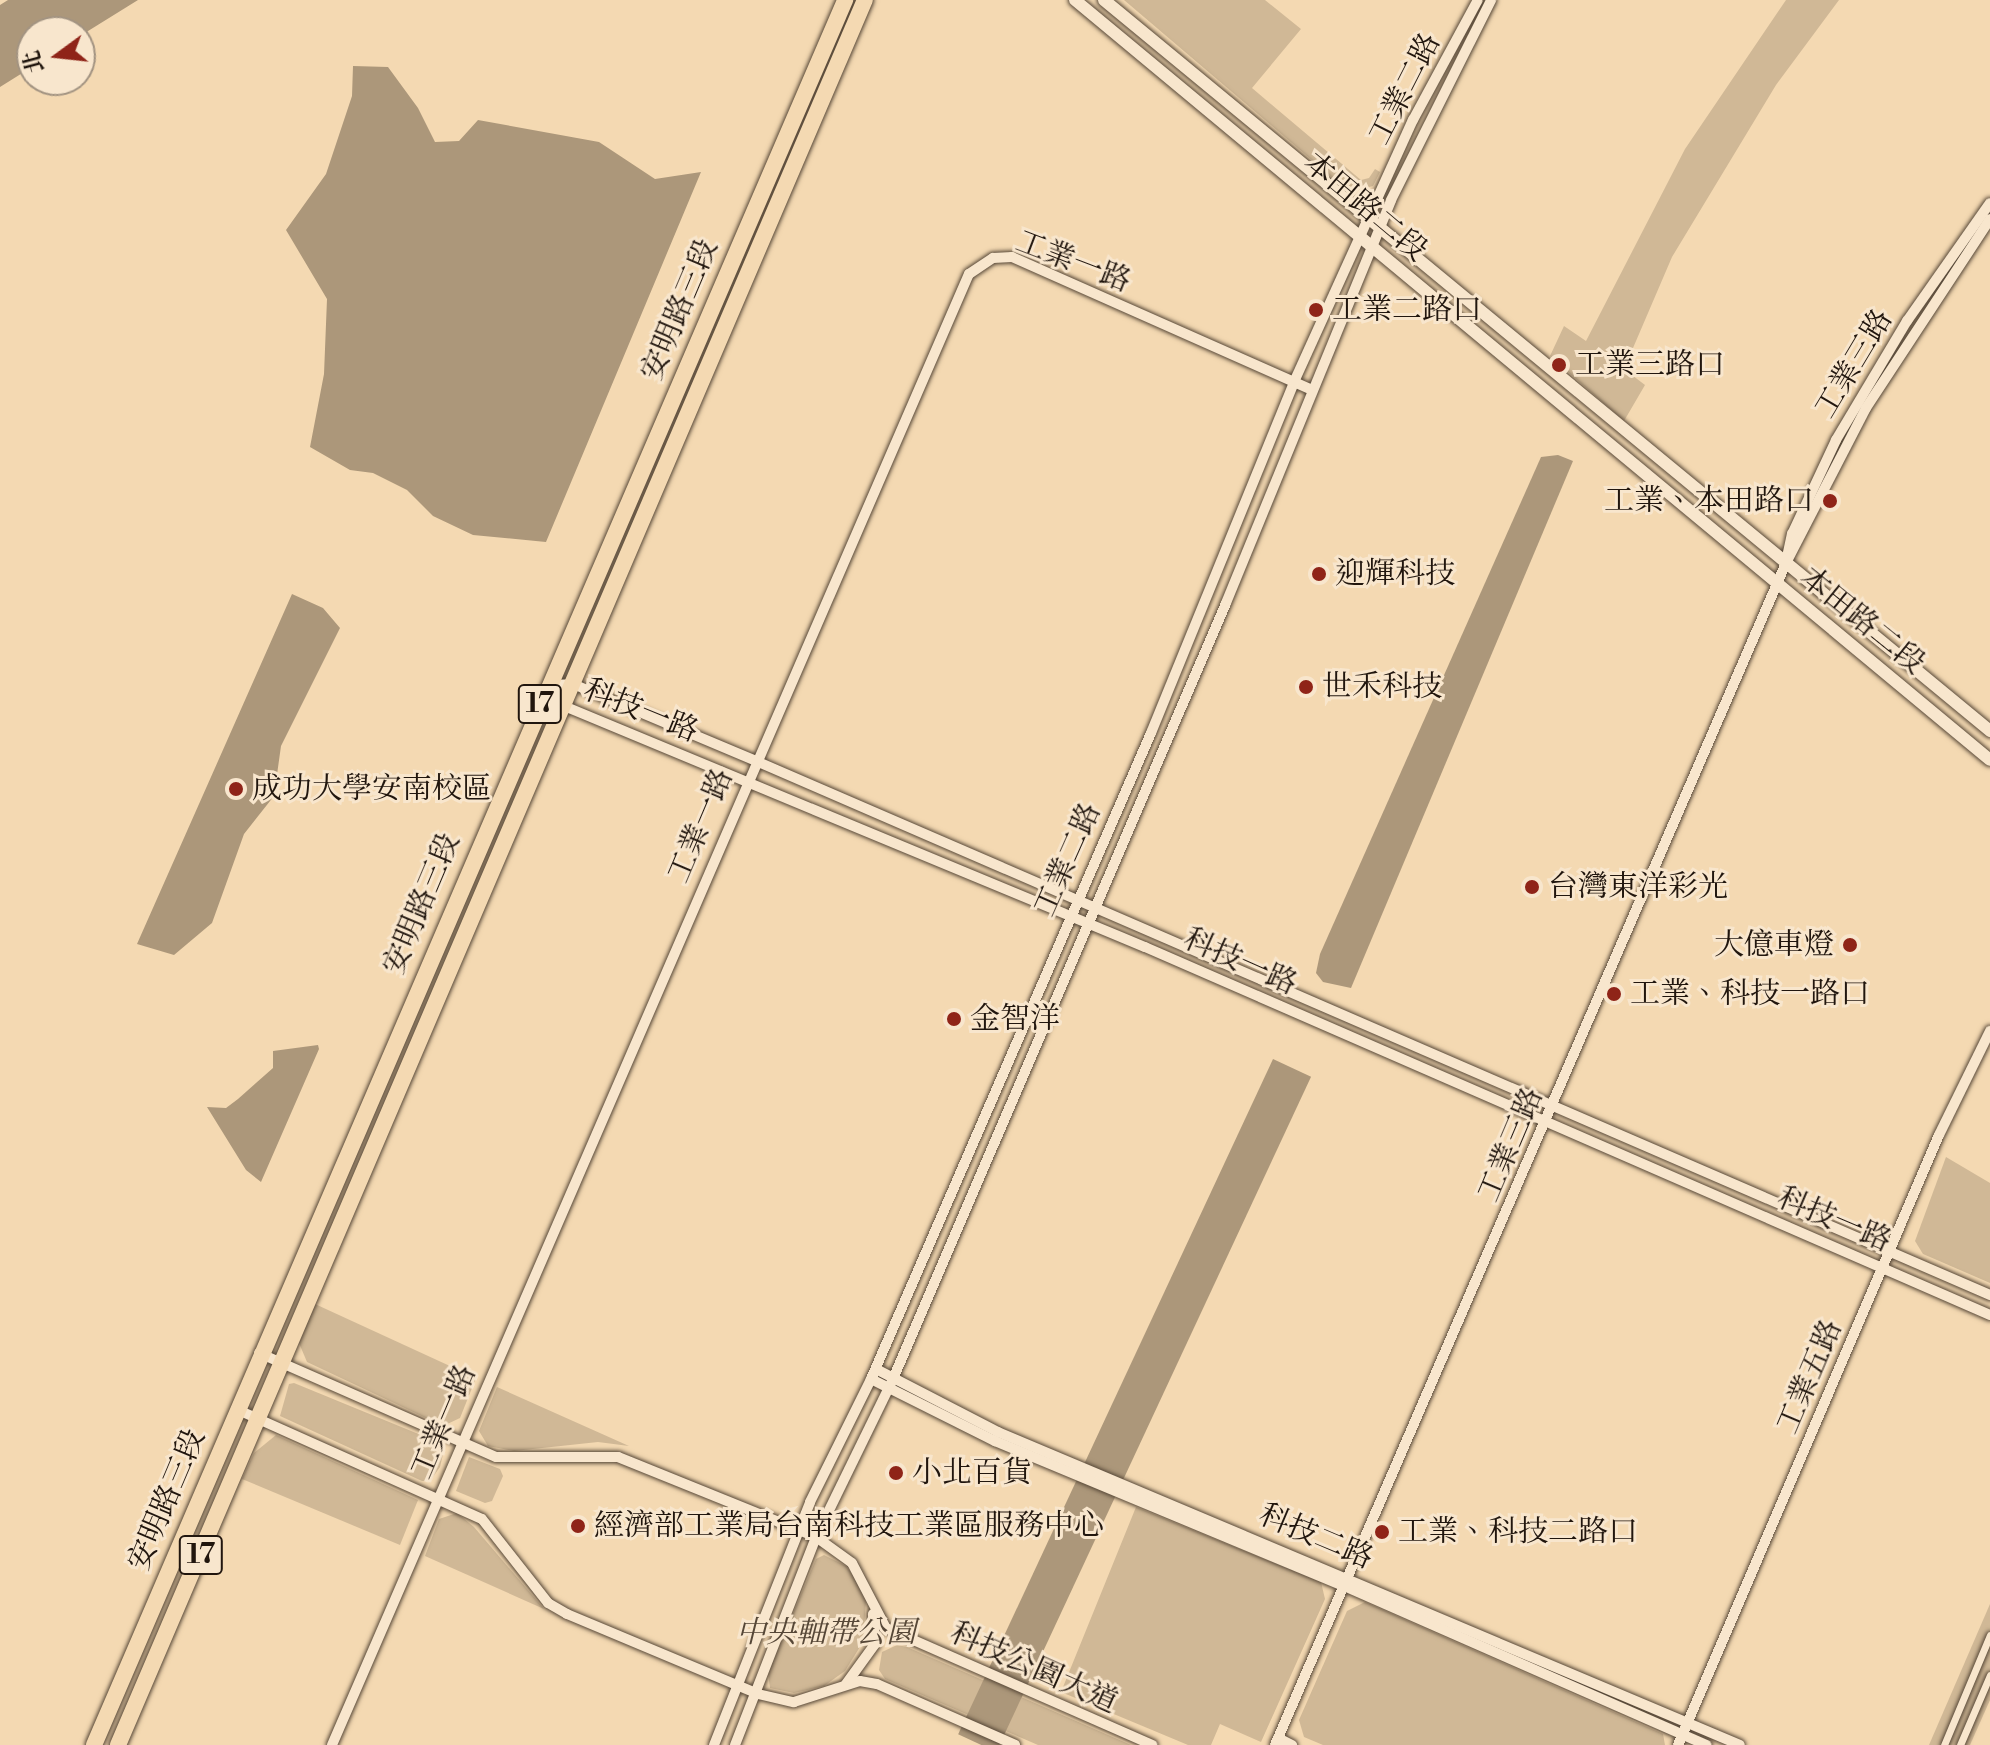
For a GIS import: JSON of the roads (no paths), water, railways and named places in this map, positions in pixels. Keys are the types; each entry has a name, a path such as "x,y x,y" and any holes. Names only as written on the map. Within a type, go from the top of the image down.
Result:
{"main road":[{"name":"安明路三段","path":"94,1745 259,1353 845,0"},
{"name":"安明路三段","path":"118,1745 260,1420 865,0"}],"street":[{"name":"本田路二段","path":"1075,0 1990,760"},
{"name":"本田路二段","path":"1104,0 1990,731"},
{"name":"工業二路","path":"714,1745 741,1686 799,1530 874,1374 1076,898 1151,733 1294,382 1359,236 1435,80 1485,1"},
{"name":"工業二路","path":"735,1745 758,1694 816,1537 891,1384 1226,603 1312,390 1375,249 1381,228 1485,1"},
{"path":"1435,80 1446,86"},
{"name":"工業三路","path":"1277,1742 1547,1125 1786,563 1857,415 1990,203"},
{"name":"工業三路","path":"1951,264 1990,219"},
{"name":"工業一路","path":"332,1745 461,1440 969,274 993,258 1012,257 1312,390"},
{"name":"科技一路","path":"548,685 573,684 756,761 1094,905 1322,1010 1990,1295"},
{"name":"科技一路","path":"548,685 564,706 1087,923 1990,1315"},
{"name":"工業五路","path":"1680,1740 1967,1072 1990,1031"},
{"name":"科技公園大道","path":"259,1353 509,1459 618,1457 816,1537 852,1563 886,1628 1152,1745"},
{"name":"科技二路","path":"874,1374 995,1441 1346,1581 1740,1745"},
{"path":"236,1409 439,1497 489,1525 548,1603 758,1694 794,1702 860,1681 877,1684 1015,1745"},
{"name":"科技二路","path":"1346,1581 1680,1740 1707,1745"},
{"name":"科技公園大道","path":"844,1686 875,1644 870,1597"},
{"path":"1944,1745 1990,1635"},
{"path":"1960,1745 1990,1675"},
{"path":"1277,1742 1292,1745"}],"place":[{"name":"工業二路口","path":"1316,310"},
{"name":"工業三路口","path":"1559,365"},
{"name":"工業、本田路口","path":"1830,501"},
{"name":"迎輝科技","path":"1319,574"},
{"name":"世禾科技","path":"1306,687"},
{"name":"成功大學安南校區","path":"236,789"},
{"name":"台灣東洋彩光","path":"1532,887"},
{"name":"大億車燈","path":"1850,945"},
{"name":"工業、科技一路口","path":"1614,994"},
{"name":"金智洋","path":"954,1019"},
{"name":"小北百貨","path":"896,1473"},
{"name":"經濟部工業局台南科技工業區服務中心","path":"578,1526"},
{"name":"工業、科技二路口","path":"1382,1532"}],"park label":[{"name":"中央軸帶公園","path":"826,1633"}]}
